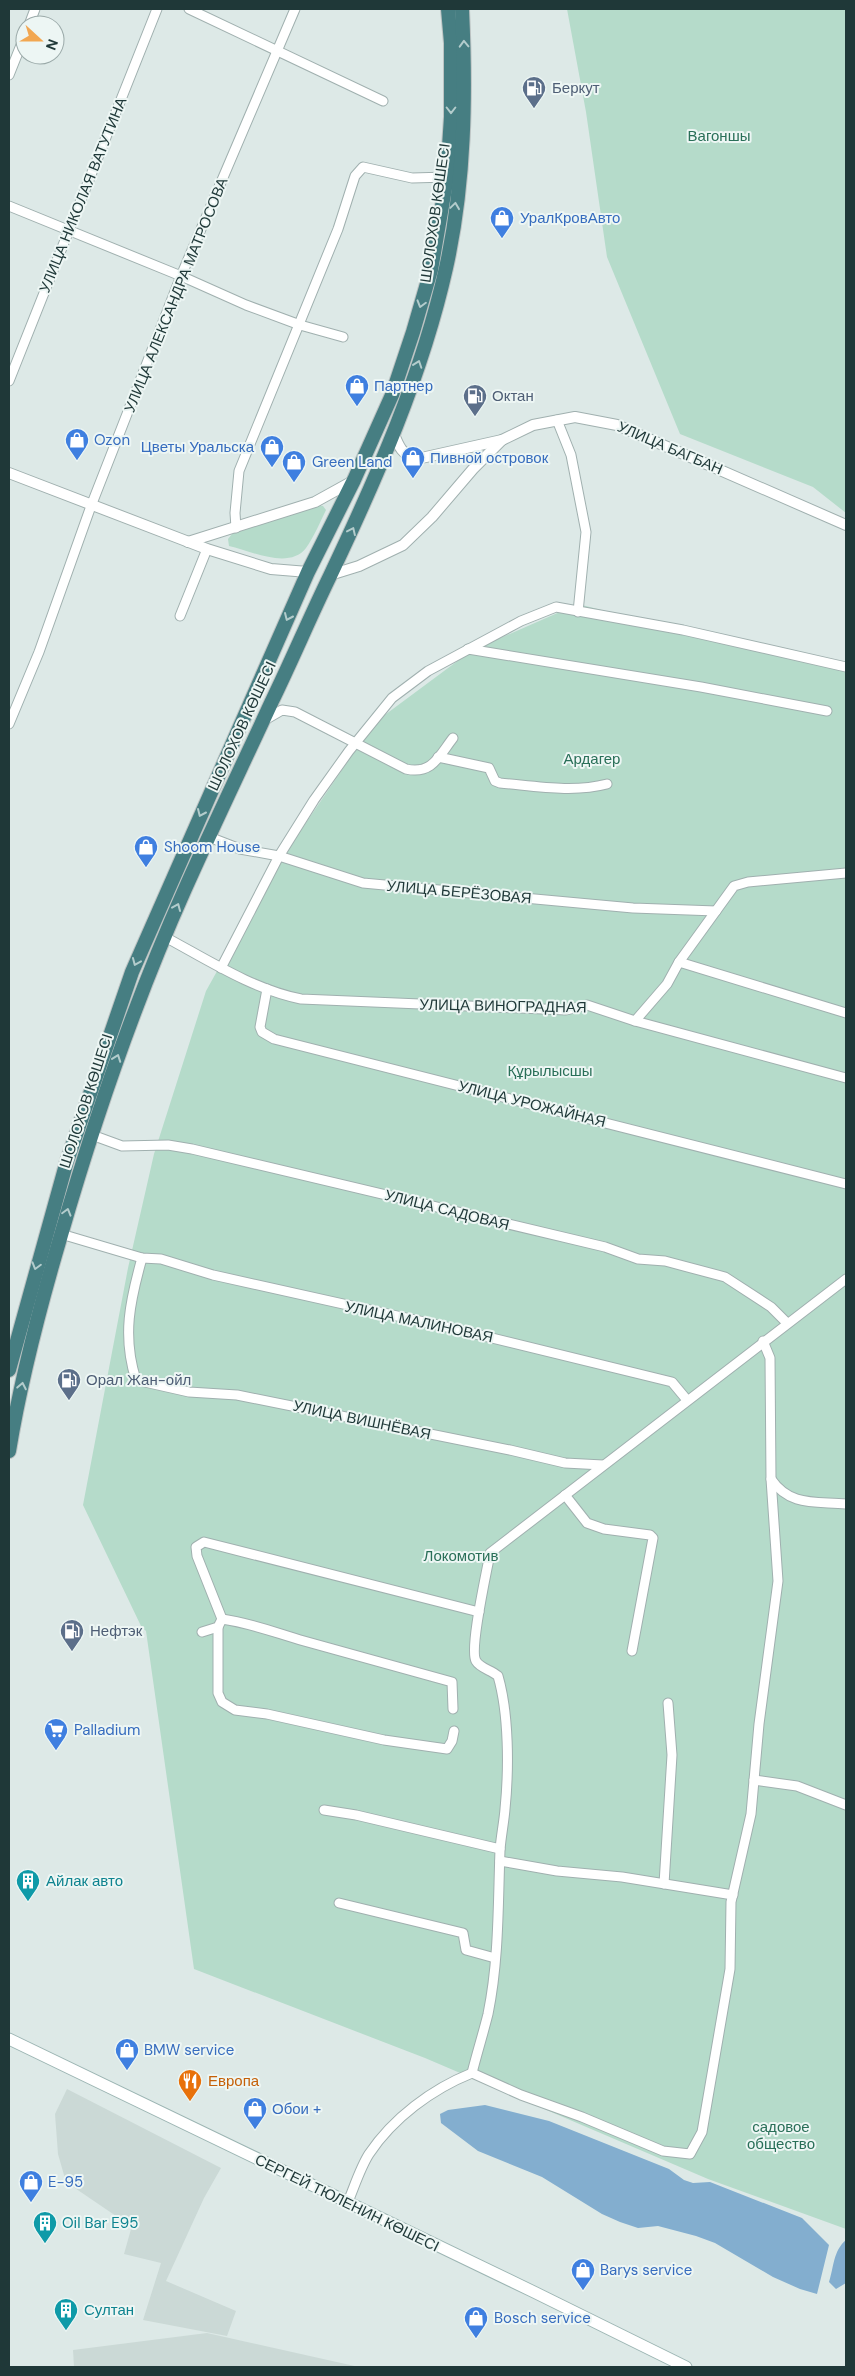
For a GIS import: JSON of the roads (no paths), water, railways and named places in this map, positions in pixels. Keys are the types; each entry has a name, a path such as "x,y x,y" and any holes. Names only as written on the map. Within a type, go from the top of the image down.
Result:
{"highway":[{"name":"ШОЛОХОВ КӨШЕСІ","path":"9,1370 67,1161 132,972 308,572 354,480 392,395 413,332 431,270 447,177 451,117 451,43 448,9"},
{"name":"ШОЛОХОВ КӨШЕСІ","path":"9,1451 25,1371 61,1234 129,1024 164,937 209,837 330,575 353,530 393,432 436,310 448,256 458,189 465,100 462,9"},
{"path":"308,572 330,575"}],"main road":[{"name":"СЕРГЕЙ ТЮЛЕНИН КӨШЕСІ","path":"9,2039 347,2204 539,2294 686,2367"}],"street":[{"name":"УЛИЦА НИКОЛАЯ ВАТУТИНА","path":"9,381 157,9"},
{"path":"189,9 383,101"},
{"name":"УЛИЦА АЛЕКСАНДРА МАТРОСОВА","path":"9,724 39,652 91,506 182,276 295,9"},
{"path":"9,75 15,60"},
{"path":"236,528 235,512 239,471 338,229 355,176 364,167 412,178 447,177"},
{"path":"9,206 182,276 246,305 300,325 343,337"},
{"name":"УЛИЦА БАГБАН","path":"330,575 359,566 403,545 432,517 473,469 502,440 533,425 575,417 616,425 846,525"},
{"path":"557,420 571,455 586,532 578,612"},
{"path":"393,432 400,449 407,456 418,459 502,440"},
{"path":"9,473 207,549 271,569 308,572"},
{"path":"188,542 315,502 354,480"},
{"path":"180,616 207,549"},
{"path":"221,968 279,856 314,800 356,742 392,698 428,670 521,621 556,607 682,630 846,666"},
{"path":"468,649 701,687 827,711"},
{"path":"263,721 282,710 295,712 406,769 416,771 424,770 432,765 454,738"},
{"path":"438,757 489,768 495,781 500,783 569,788 591,788 608,784"},
{"name":"УЛИЦА БЕРЁЗОВАЯ","path":"209,837 240,849 279,856 363,883 633,908 716,911"},
{"path":"635,1021 667,984 679,962 734,886 748,882 846,873"},
{"name":"УЛИЦА ВИНОГРАДНАЯ","path":"164,937 221,968 276,994 301,999 566,1010 587,1005 635,1021 846,1078"},
{"path":"679,962 846,1013"},
{"name":"УЛИЦА УРОЖАЙНАЯ","path":"267,989 260,1027 262,1032 274,1038 846,1184"},
{"name":"УЛИЦА САДОВАЯ","path":"92,1135 122,1146 168,1145 192,1150 605,1248 638,1259 665,1261 724,1277 771,1307 788,1323"},
{"name":"УЛИЦА МАЛИНОВАЯ","path":"61,1234 142,1258 161,1259 213,1275 460,1330 655,1377 672,1382 687,1400"},
{"name":"УЛИЦА ВИШНЁВАЯ","path":"142,1258 130,1302 129,1332 132,1365 136,1380 188,1392 237,1395 510,1450 565,1463 603,1466"},
{"path":"472,2073 488,2013 495,1958 500,1849 505,1807 506,1746 502,1689 498,1676 490,1669 479,1665 474,1658 479,1612 490,1553 846,1279"},
{"path":"347,2204 368,2156 388,2129 417,2105 451,2082 472,2073 521,2095 582,2117 663,2151 690,2154 702,2132 712,2082 721,2012 730,1969 733,1895 752,1814 759,1724 778,1581 771,1479 770,1358 763,1341"},
{"path":"771,1479 780,1492 804,1503 814,1500 846,1504"},
{"path":"565,1495 587,1522 604,1529 650,1535 653,1538 632,1651"},
{"path":"454,1731 452,1741 447,1749 443,1749 384,1740 267,1714 235,1710 222,1702 218,1693 220,1623 196,1556 196,1547 204,1542 479,1612"},
{"path":"202,1632 220,1623 242,1621 303,1641 386,1662 452,1682 453,1709"},
{"path":"664,1884 672,1755 668,1703"},
{"path":"754,1780 797,1786 846,1805"},
{"path":"324,1810 356,1814 500,1849"},
{"path":"500,1861 557,1871 622,1877 733,1895"},
{"path":"339,1903 463,1933 466,1950 495,1958"}],"water":[{"path":"485,2105 549,2121 669,2169 684,2180 693,2183 710,2182 802,2218 829,2245 817,2294 773,2277 715,2243 658,2226 638,2228 602,2214 542,2177 478,2151 441,2123 440,2114 448,2110"},
{"path":"846,2240 846,2283 836,2289 829,2282 836,2254"}],"place":[{"name":"Беркут","path":"534,109"},
{"name":"УралКровАвто","path":"502,239"},
{"name":"Партнер","path":"357,407"},
{"name":"Октан","path":"475,417"},
{"name":"Ozon","path":"77,461"},
{"name":"Цветы Уральска","path":"272,468"},
{"name":"Пивной островок","path":"413,479"},
{"name":"Green Land","path":"294,483"},
{"name":"Shoom House","path":"146,868"},
{"name":"Орал Жан-ойл","path":"69,1401"},
{"name":"Нефтэк","path":"72,1652"},
{"name":"Palladium","path":"56,1751"},
{"name":"Айлак авто","path":"28,1902"},
{"name":"BMW service","path":"127,2071"},
{"name":"Европа","path":"190,2102"},
{"name":"Обои +","path":"255,2130"},
{"name":"E-95","path":"31,2203"},
{"name":"Oil Bar E95","path":"45,2244"},
{"name":"Barys service","path":"583,2291"},
{"name":"Султан","path":"66,2331"},
{"name":"Bosch service","path":"476,2339"}],"park label":[{"name":"Вагоншы","path":"719,136"},
{"name":"Ардагер","path":"592,759"},
{"name":"Құрылысшы","path":"550,1071"},
{"name":"Локомотив","path":"461,1556"},
{"name":"садовое общество","path":"781,2136"}]}
